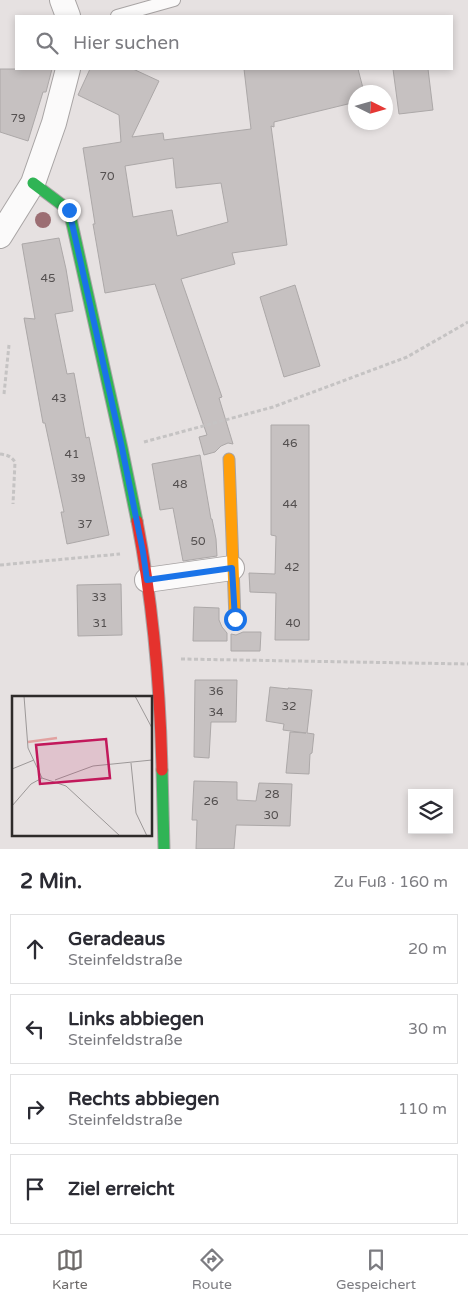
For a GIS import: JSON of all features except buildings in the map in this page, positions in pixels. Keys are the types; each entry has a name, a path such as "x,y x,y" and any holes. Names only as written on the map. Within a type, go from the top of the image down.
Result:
{"street":[{"path":"62,0 68,15"},
{"path":"0,236 33,183 54,124 68,70"},
{"path":"33,183 69,210 143,552 157,658 161,713 164,849"},
{"path":"228,459 235,619"},
{"path":"147,580 232,568"}],"lane":[{"path":"121,15 174,0"}],"path":[{"path":"122,448 274,407 407,357 468,322"},
{"path":"4,394 9,345"},
{"path":"0,454 12,458 16,462 13,504"},
{"path":"0,565 143,552"},
{"path":"157,658 468,664"}],"traffic: fast":[{"path":"33,183 69,210 137,521"},
{"path":"162,770 164,849"}],"traffic: slow":[{"path":"229,459 235,619"}],"traffic: jam":[{"path":"137,521 155,645 160,707 162,770"}],"route":[{"path":"69,210 122,448 147,580 232,568 235,619"}]}
